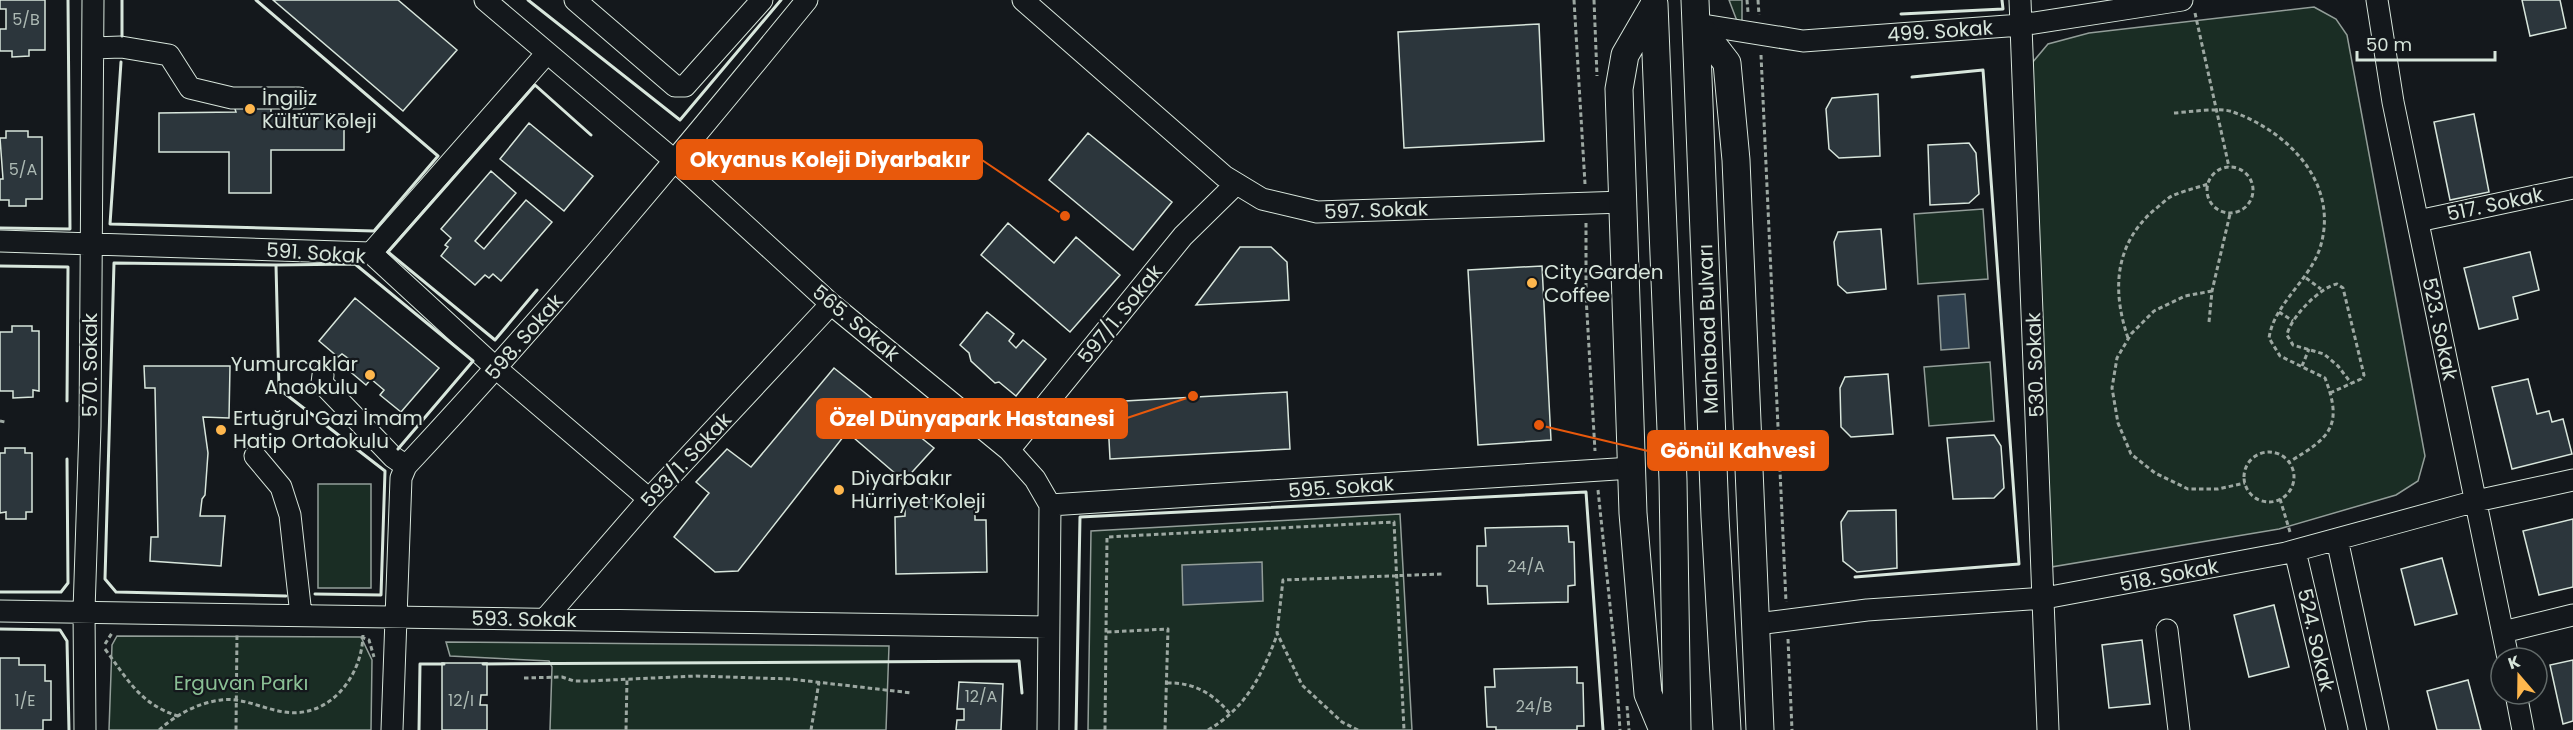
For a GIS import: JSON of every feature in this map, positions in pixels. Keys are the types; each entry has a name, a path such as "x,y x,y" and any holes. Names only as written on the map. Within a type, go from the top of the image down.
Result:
{"main road":[{"path":"1654,3 1625,55 1620,89 1632,468 1648,694 1663,730"},
{"name":"Mahabad Bulvarı","path":"1654,3 1673,480 1677,730"},
{"path":"1696,12 1727,63 1736,160 1760,730"},
{"name":"Mahabad Bulvarı","path":"1696,12 1715,517 1724,641 1727,730"}],"street":[{"name":"570. Sokak","path":"86,730 84,611 90,427 93,0"},
{"name":"565. Sokak","path":"485,0 675,161 831,304 1009,450 1035,479 1050,505"},
{"path":"575,0 675,86 685,86 762,0"},
{"name":"598. Sokak","path":"406,466 497,369 675,161 807,0"},
{"name":"597. Sokak","path":"1023,0 1224,176 1262,199 1317,212 1624,202"},
{"name":"530. Sokak","path":"2020,0 2048,730"},
{"name":"523. Sokak","path":"2377,0 2393,102 2506,646"},
{"name":"499. Sokak","path":"1696,12 1760,34 1803,41 2021,25 2188,6"},
{"path":"93,48 121,47 169,55 190,88 232,98 299,98"},
{"path":"370,253 546,53"},
{"name":"597/1. Sokak","path":"1009,450 1183,236 1236,184"},
{"name":"517. Sokak","path":"2418,221 2573,188"},
{"name":"591. Sokak","path":"0,242 92,242 370,253 497,369 649,499"},
{"name":"593/1. Sokak","path":"545,619 649,499 831,304"},
{"path":"323,375 322,383 393,458 406,466 401,478 392,730"},
{"path":"255,456 281,487 290,515 301,615"},
{"name":"595. Sokak","path":"1050,505 1632,468"},
{"name":"518. Sokak","path":"1757,624 1867,610 2044,598 2295,551 2476,501 2573,480"},
{"path":"1048,730 1047,627 1050,505"},
{"path":"2337,539 2378,730"},
{"name":"524. Sokak","path":"2295,551 2337,730"},
{"name":"593. Sokak","path":"0,611 301,615 357,624 396,616 1047,627"},
{"path":"2503,632 2573,615"},
{"path":"2167,630 2179,730"},
{"path":"2518,706 2523,730"}],"path":[{"path":"1574,0 1586,203 1586,296 1596,471 1615,652 1620,730"},
{"path":"1758,0 1792,730"},
{"path":"2188,6 2217,111 2229,167"},
{"path":"2174,113 2231,111 2286,142 2309,166 2319,189 2323,217 2321,246 2306,278 2271,322 2269,338 2280,356 2325,378 2334,402 2330,430 2320,444 2289,462"},
{"path":"2229,167 2243,171 2252,182 2253,197 2245,209 2230,214 2222,213 2210,202 2208,184 2214,173 2229,167"},
{"path":"2128,338 2119,311 2118,276 2129,238 2170,196 2208,184"},
{"path":"2209,322 2212,291 2230,214"},
{"path":"2306,278 2322,289"},
{"path":"2331,393 2364,375 2364,367 2343,288 2337,284 2322,289 2289,326 2287,335 2294,345 2324,354 2351,382"},
{"path":"2212,291 2185,296 2154,311 2128,338 2117,358 2112,388 2118,423 2131,454 2155,473 2188,489 2218,489 2245,483"},
{"path":"2279,312 2293,321"},
{"path":"2302,366 2309,348"},
{"path":"0,421 5,422"},
{"path":"2275,453 2289,462 2294,478 2287,494 2280,499 2266,502 2258,500 2247,490 2246,466 2258,454 2275,453"},
{"path":"2280,499 2295,551"},
{"path":"1105,730 1107,537 1394,522 1404,730"},
{"path":"1208,730 1231,715 1257,681 1277,633 1283,580 1442,574"},
{"path":"159,730 178,716 206,703 222,699 236,700 284,712 300,713 319,706 345,689 354,676 363,637 357,624"},
{"path":"357,624 363,637 369,640 374,667"},
{"path":"1107,632 1168,629 1166,730"},
{"path":"105,661 105,643 111,633 123,633"},
{"path":"226,633 237,633 236,730"},
{"path":"1277,633 1302,685 1342,722 1358,730"},
{"path":"105,650 139,696 160,710 178,716"},
{"path":"524,678 562,676 574,681 589,681 696,676 819,682 912,693"},
{"path":"626,730 627,679"},
{"path":"811,730 819,682"},
{"path":"1167,683 1191,684 1205,691 1231,715"}],"green space":[{"path":"1729,0 1742,0 1742,21 1737,21"},
{"path":"2314,7 2336,19 2347,35 2425,456 2418,481 2396,495 2279,529 2051,567 2032,63 2048,44 2089,33"},
{"path":"1983,209 1988,279 1918,284 1914,214"},
{"path":"1990,362 1994,421 1929,426 1924,367"},
{"path":"318,484 371,484 371,588 318,588"},
{"path":"1400,514 1412,730 1088,730 1091,531"},
{"name":"Erguvan Parkı","path":"117,636 361,637 372,660 371,730 109,730 112,645"},
{"path":"446,642 889,646 886,730 550,730 552,667 549,661 450,656"}],"water":[{"path":"1965,294 1969,348 1941,350 1938,296"},
{"path":"1262,562 1263,601 1183,605 1182,565"}],"building":[{"path":"0,0 45,0 45,50 29,50 29,56 12,57 12,51 0,51 0,29 6,29 6,9 0,9"},
{"path":"273,0 398,0 457,50 403,111"},
{"path":"2522,0 2560,0 2566,28 2530,36"},
{"path":"1539,24 1544,141 1404,148 1398,32"},
{"path":"1878,94 1880,156 1839,158 1829,149 1826,109 1832,98"},
{"path":"234,106 271,106 271,114 344,114 344,150 271,150 271,193 229,193 229,152 159,152 159,113 236,112"},
{"path":"2474,114 2489,192 2450,200 2434,122"},
{"path":"529,123 593,176 564,211 500,159"},
{"path":"6,131 28,131 28,137 42,137 42,199 26,199 26,206 9,206 9,200 0,200 0,179 3,179 0,138 6,138"},
{"path":"1088,133 1172,202 1133,250 1049,180"},
{"path":"1969,143 1976,153 1979,194 1969,203 1930,205 1928,145"},
{"path":"491,171 516,193 475,241 484,249 526,200 552,222 501,281 493,274 489,278 485,275 475,285 441,256 448,247 445,245 451,238 441,229"},
{"path":"1008,223 1054,263 1076,237 1120,275 1070,332 981,255"},
{"path":"1881,229 1886,289 1847,293 1838,285 1834,242 1838,232"},
{"path":"1240,247 1271,247 1287,262 1289,300 1196,305"},
{"path":"2530,252 2539,290 2513,297 2518,319 2479,329 2464,268"},
{"path":"1542,266 1551,440 1478,445 1468,270"},
{"path":"355,298 439,368 401,412 380,395 384,390 371,379 366,385 347,369 353,362 342,354 338,357 319,341"},
{"path":"987,312 1014,334 1009,341 1016,348 1023,340 1046,359 1016,396 999,382 995,383 971,361 969,353 960,345"},
{"path":"12,326 32,326 32,331 39,331 39,391 33,390 33,397 13,398 13,391 0,391 0,332 12,332"},
{"path":"144,366 230,366 229,418 203,417 208,453 205,495 202,499 200,516 225,516 221,566 150,561 151,537 158,537 155,388 145,388"},
{"path":"834,368 934,448 904,481 847,432 738,571 715,572 674,537 709,493 696,482 727,449 751,467"},
{"path":"1888,374 1893,434 1851,437 1841,427 1840,388 1845,377"},
{"path":"2528,379 2537,414 2549,411 2552,422 2563,419 2572,454 2512,469 2492,387"},
{"path":"1287,392 1290,449 1110,459 1107,402"},
{"path":"1994,435 2001,446 2004,488 1994,498 1953,499 1947,438"},
{"path":"5,448 25,448 25,453 32,453 32,512 26,512 26,519 6,519 6,512 0,513 0,453 5,453"},
{"path":"975,498 975,520 986,520 987,572 896,574 895,517 905,516 905,499"},
{"path":"1896,510 1897,568 1857,572 1843,561 1841,522 1848,511"},
{"path":"2573,519 2573,587 2539,595 2523,531"},
{"path":"1568,526 1569,542 1574,542 1575,585 1568,586 1568,602 1488,604 1487,586 1477,586 1477,546 1486,546 1485,528"},
{"path":"2442,558 2457,614 2415,625 2401,569"},
{"path":"2274,605 2289,667 2249,677 2234,615"},
{"path":"2142,640 2150,704 2109,708 2102,645"},
{"path":"0,658 19,658 19,665 45,665 45,681 51,681 51,720 43,720 43,730 0,730"},
{"path":"2573,660 2573,721 2563,724 2550,665"},
{"path":"442,663 487,663 487,695 481,695 480,705 487,705 487,730 442,730"},
{"path":"1577,667 1577,683 1583,683 1584,726 1577,726 1577,730 1496,730 1496,727 1487,727 1485,687 1495,687 1494,669"},
{"path":"2468,680 2481,730 2437,730 2427,691"},
{"path":"959,682 1003,684 1001,730 956,730 957,720 964,720 964,709 957,709"}],"wall":[{"path":"0,228 70,229 68,0"},
{"path":"122,0 122,36"},
{"path":"121,62 110,224 374,231 438,156 256,0"},
{"path":"528,0 680,120 781,0"},
{"path":"1901,14 2003,9 2002,0"},
{"path":"1855,577 2019,564 1983,70 1912,77"},
{"path":"537,290 495,340 388,252 535,85 591,135"},
{"path":"286,596 116,592 105,579 114,263 276,265 279,389 385,471 381,595 315,594"},
{"path":"276,265 355,264 473,361 398,449"},
{"path":"0,266 68,267 67,401"},
{"path":"0,592 61,592 68,583 67,459"},
{"path":"1076,730 1080,517 1586,492 1603,730"},
{"path":"0,629 60,630 67,641 69,730"},
{"path":"483,664 1019,661 1022,693"},
{"path":"419,730 420,664 444,664"}],"place":[{"name":"İngiliz Kültür Koleji","path":"250,109"},
{"name":"Okyanus Koleji Diyarbakır","path":"1065,216"},
{"name":"City Garden Coffee","path":"1532,283"},
{"name":"Yumurcaklar Anaokulu","path":"370,375"},
{"name":"Özel Dünyapark Hastanesi","path":"1193,396"},
{"name":"Gönül Kahvesi","path":"1539,425"},
{"name":"Ertuğrul Gazi İmam Hatip Ortaokulu","path":"221,430"},
{"name":"Diyarbakır Hürriyet Koleji","path":"839,490"}]}
